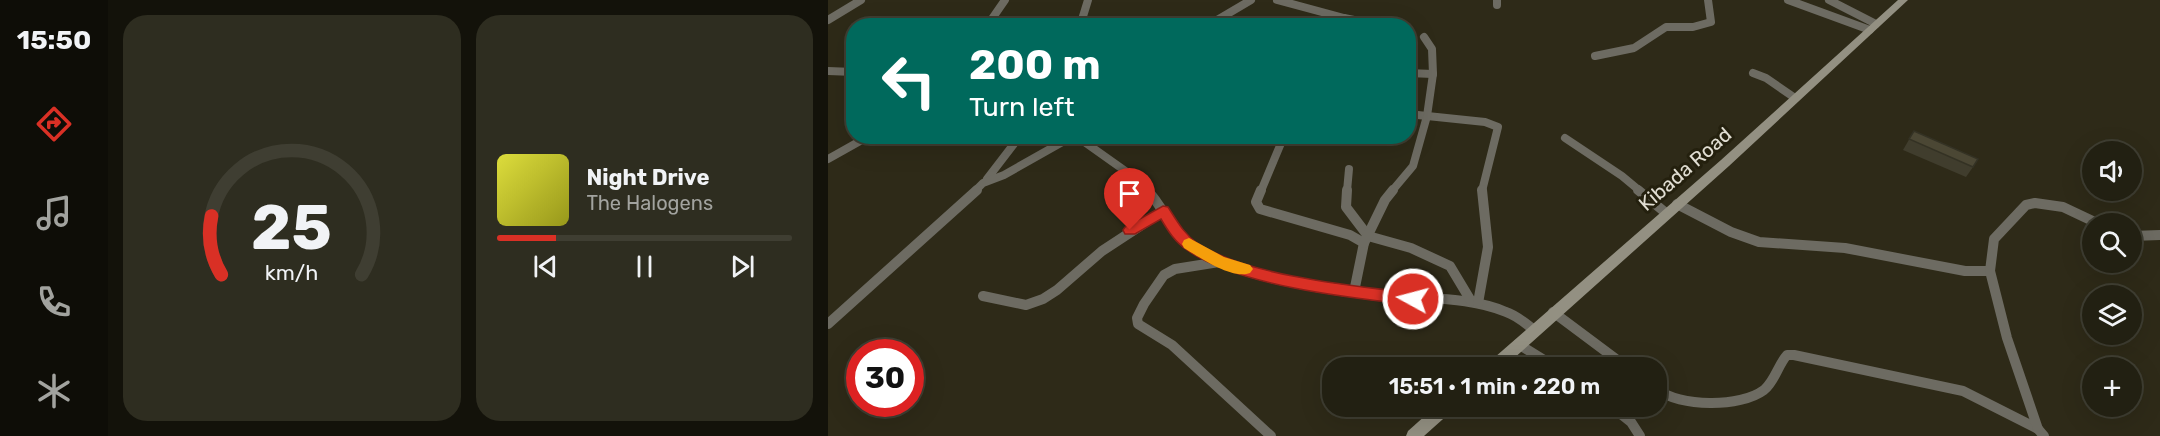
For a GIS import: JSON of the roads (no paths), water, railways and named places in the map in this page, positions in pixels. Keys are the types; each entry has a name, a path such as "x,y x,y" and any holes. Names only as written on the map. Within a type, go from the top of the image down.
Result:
{"main road":[{"name":"Kibada Road","path":"1504,357 1903,0"},
{"path":"1413,436 1435,417"}],"street":[{"path":"828,20 861,0"},
{"path":"993,18 1005,0"},
{"path":"1082,18 1088,0"},
{"path":"1220,18 1250,0"},
{"path":"1277,0 1344,18"},
{"path":"1595,56 1634,48 1666,27 1693,27 1711,22 1708,0"},
{"path":"1788,0 1873,27"},
{"path":"1829,0 1873,27"},
{"path":"1354,292 1366,240 1385,200 1413,165 1427,116 1434,74 1432,50 1424,38"},
{"path":"828,71 846,72"},
{"path":"1416,73 1434,74"},
{"path":"1752,74 1766,78 1795,98"},
{"path":"1416,115 1485,122 1498,127 1482,190 1488,247 1474,302"},
{"path":"1565,138 1622,176 1666,213"},
{"path":"828,159 855,144"},
{"path":"828,324 959,208 1000,165 1014,144"},
{"path":"983,183 1004,175 1060,144"},
{"path":"1086,144 1131,174 1150,192 1177,233 1207,256 1220,262 1269,276 1354,292 1413,299 1474,302 1508,312 1533,329"},
{"path":"1281,144 1256,202 1260,209 1366,240 1411,249 1455,270 1461,287 1474,302"},
{"path":"1349,169 1346,207 1366,240"},
{"path":"1677,204 1731,232 1759,242 1845,248 1965,271 1990,271"},
{"path":"2041,433 2007,338 1990,271 1994,239 2029,204 2048,204 2082,217"},
{"path":"983,296 1026,305 1043,299 1057,290 1102,250 1163,211"},
{"path":"2142,237 2160,235"},
{"path":"1220,262 1175,269 1164,275 1144,304 1137,318 1138,324 1172,345 1271,436"},
{"path":"1553,312 1613,357"},
{"path":"1518,344 1539,357"},
{"path":"1667,395 1679,401 1749,399 1762,393 1771,384 1780,362 1787,355 1794,355 1962,391 2041,433"},
{"path":"1624,417 1640,436"}]}
